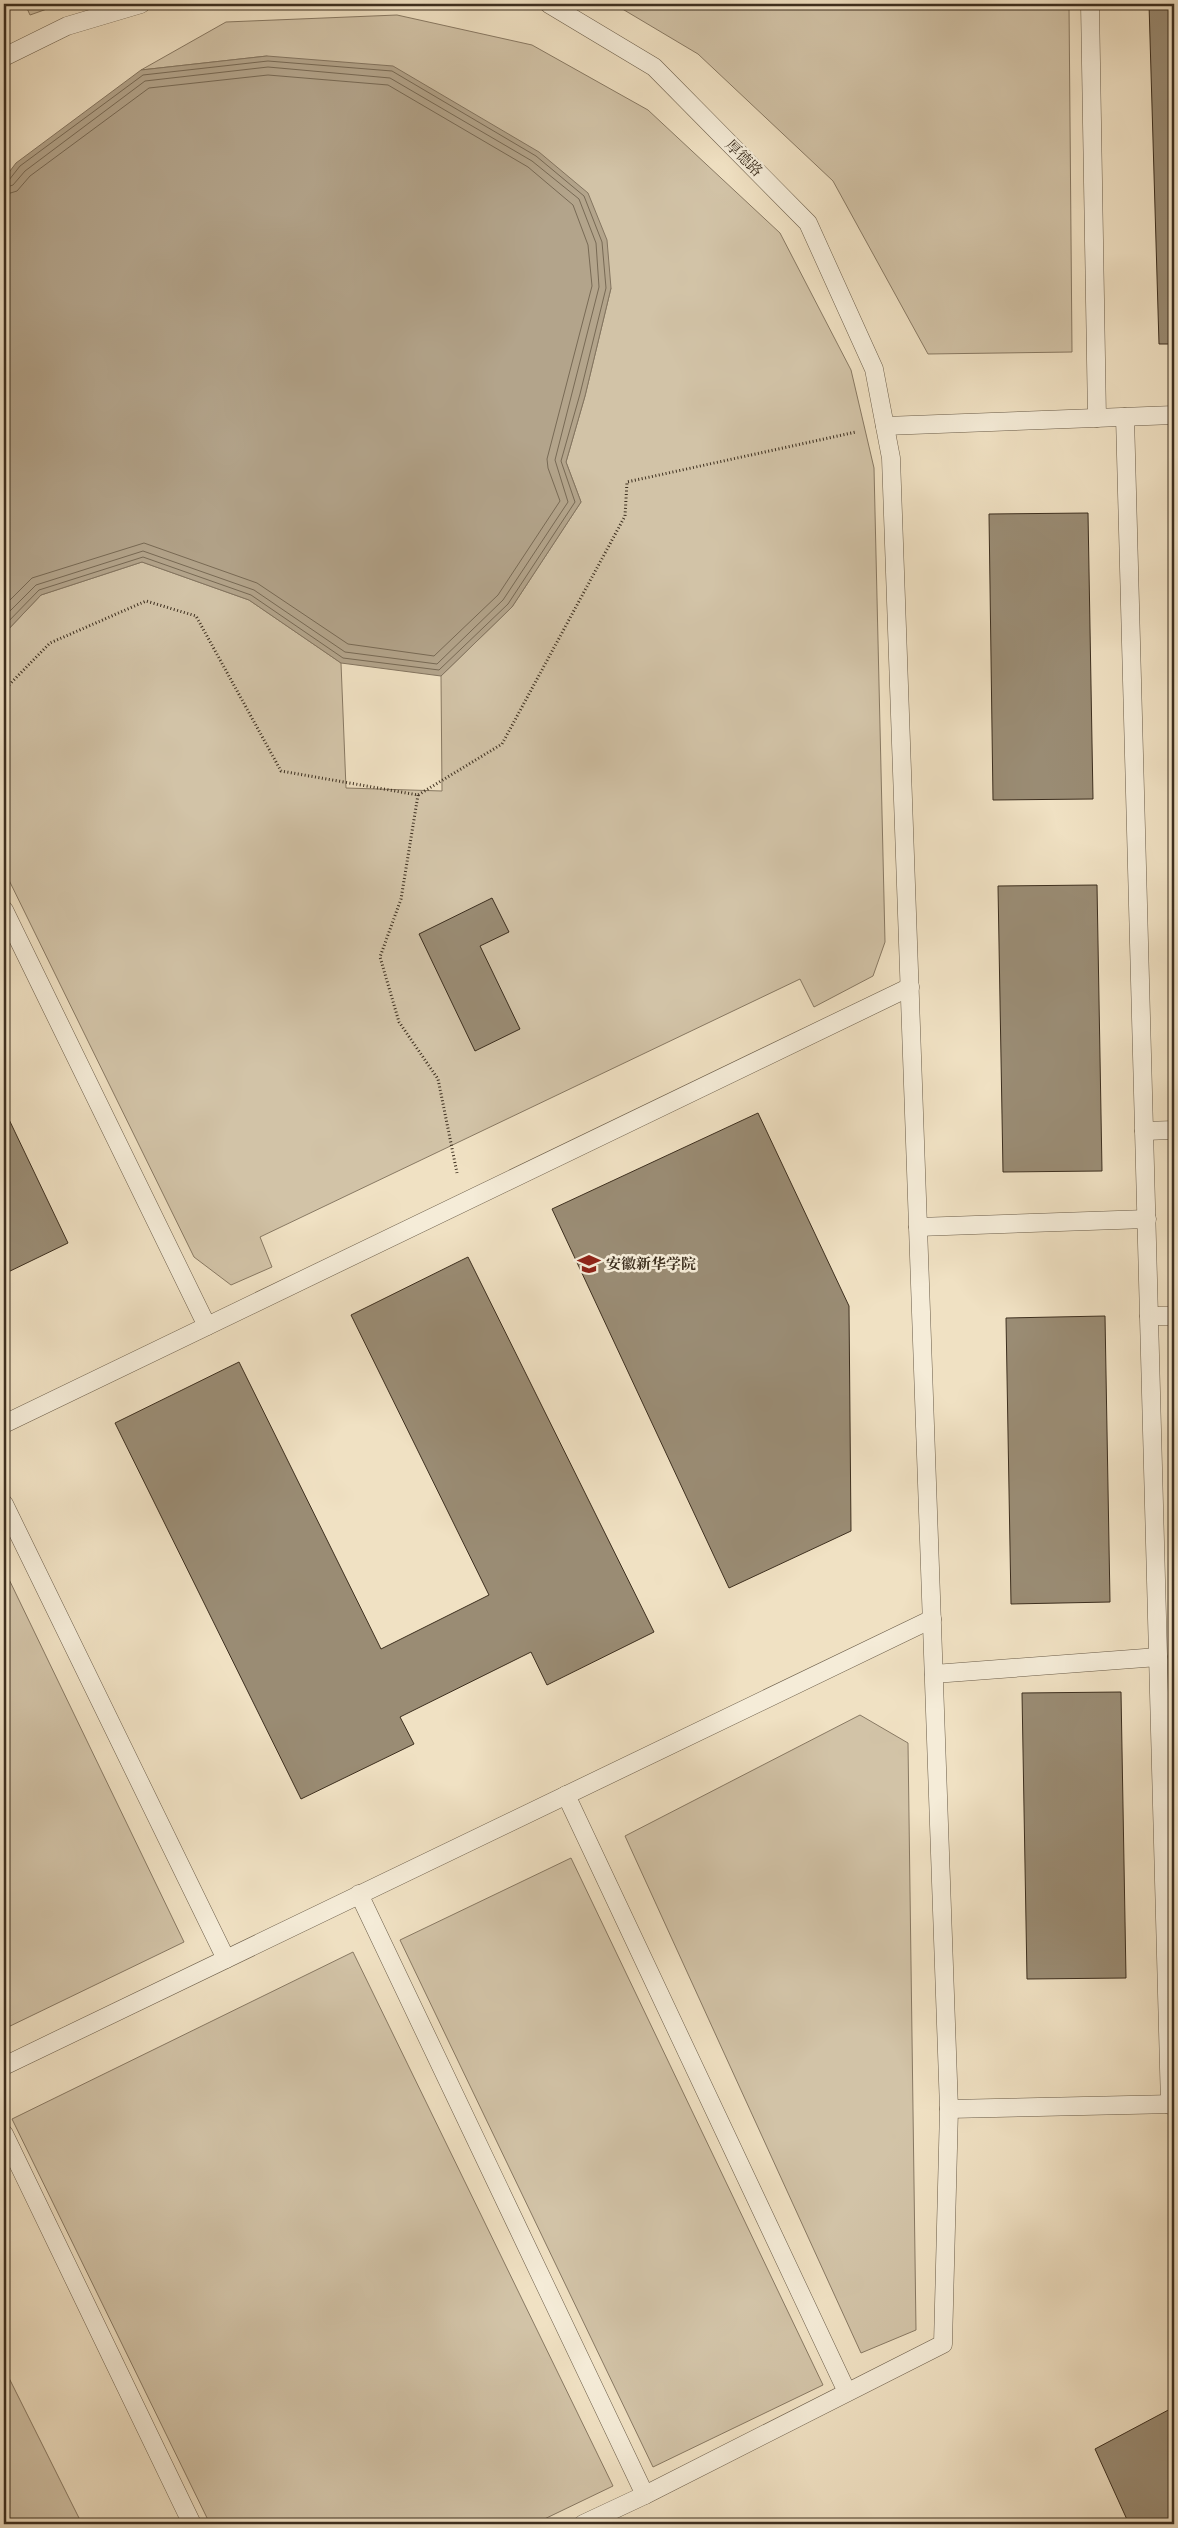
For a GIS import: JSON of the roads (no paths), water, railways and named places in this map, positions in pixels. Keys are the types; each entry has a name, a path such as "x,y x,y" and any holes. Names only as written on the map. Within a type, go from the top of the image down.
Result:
{"lane":[{"path":"4,57 67,26 141,4"},
{"name":"厚德路","path":"549,4 654,66 808,223 874,368 891,458 949,2109 943,2344 847,2392"},
{"path":"1090,4 1097,418"},
{"path":"885,426 1174,415"},
{"path":"949,2109 1172,2104 1158,1657 1125,417"},
{"path":"4,910 206,1326"},
{"path":"4,1424 910,987"},
{"path":"1144,1131 1174,1130"},
{"path":"918,1227 1147,1220"},
{"path":"1149,1316 1174,1316"},
{"path":"4,1504 226,1959"},
{"path":"4,2066 932,1619"},
{"path":"934,1674 1158,1657"},
{"path":"566,1794 847,2392 645,2495 583,2524"},
{"path":"359,1894 645,2495"},
{"path":"4,2134 192,2524"}],"water":[{"path":"267,56 393,66 539,152 588,193 607,240 611,288 585,396 566,462 581,502 512,607 441,676 341,663 249,600 142,562 41,595 4,634 4,179 16,163 141,70"}],"place":[{"name":"安徽新华学院","path":"589,1264"}]}
